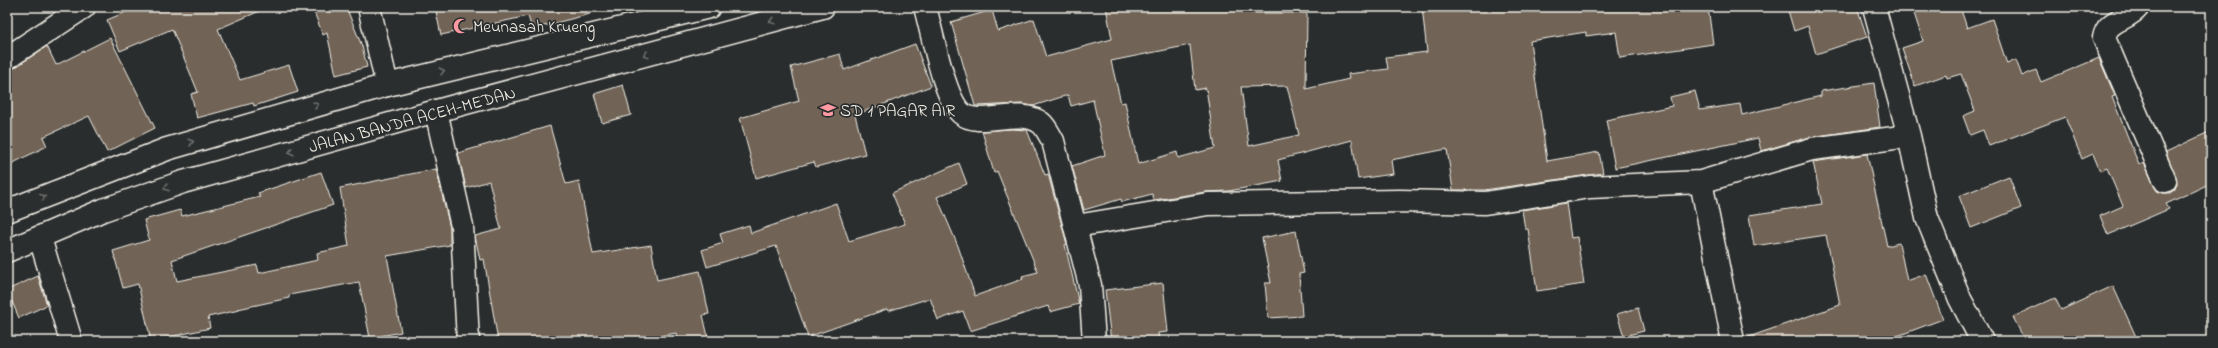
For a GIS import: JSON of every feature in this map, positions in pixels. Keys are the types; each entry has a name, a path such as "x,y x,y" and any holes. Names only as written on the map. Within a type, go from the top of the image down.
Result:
{"main road":[{"path":"7,58 84,7"},
{"path":"369,7 387,84"},
{"path":"7,211 167,149 387,84 709,7"},
{"name":"JALAN BANDA ACEH-MEDAN","path":"7,251 103,210 183,182 436,111 823,7"},
{"path":"924,7 951,100 962,114 978,119 1027,116 1042,124 1053,141 1090,285 1094,341"},
{"path":"1874,7 1909,136 1927,218 1960,300 1982,341"},
{"path":"2138,7 2124,18 2111,24 2105,30 2104,38 2165,181"},
{"path":"436,111 462,226 468,341"},
{"path":"1076,226 1208,204 1400,201 1485,203 1590,187 1701,182 1812,149 1909,136"},
{"path":"1701,182 1733,341"},
{"path":"40,238 71,341"}],"building":[{"path":"138,7 269,7 218,29 240,80 289,65 298,92 254,106 253,103 197,118 191,94 198,92 172,29 120,51 107,20"},
{"path":"312,7 346,7 362,46 367,67 336,75 327,33 323,35"},
{"name":"Meunasah Krueng","path":"435,7 589,7 590,14 532,29 528,16 441,35"},
{"path":"1106,7 1250,7 1251,13 1307,13 1306,89 1349,79 1348,74 1388,69 1386,57 1427,52 1422,7 1708,7 1713,44 1620,58 1616,32 1586,36 1586,32 1530,41 1547,161 1599,152 1603,173 1484,190 1453,190 1447,149 1391,160 1393,174 1358,179 1352,140 1278,160 1282,181 1229,191 1206,192 1154,200 1152,194 1122,202 1121,199 1084,210 1072,166 1105,155 1093,100 1071,106 1068,95 1033,106 1022,104 975,106 951,22 992,10 998,31 1034,19 1046,57 1112,39","holes":["1190,45 1195,90 1206,88 1215,148 1178,158 1177,152 1138,164 1125,102 1121,103 1111,61","1287,86 1299,135 1249,146 1241,87"]},
{"path":"1787,7 1857,7 1867,37 1816,54 1808,26 1794,31"},
{"path":"1912,7 1960,7 1967,28 1992,19 2007,64 2016,60 2022,76 2036,70 2041,82 2099,58 2115,96 2112,97 2139,165 2144,163 2157,191 2170,193 2175,189 2177,183 2166,152 2211,131 2211,183 2166,204 2169,209 2108,235 2100,216 2123,206 2107,168 2100,171 2093,154 2082,159 2065,117 1989,146 1983,130 1970,135 1963,116 1975,111 1961,74 1947,78 1946,75 1915,86 1902,48 1923,41"},
{"path":"110,38 155,128 107,152 89,116 43,137 47,146 7,166 7,70 14,68 47,46 56,65"},
{"path":"915,44 931,86 855,115 865,154 816,167 814,162 756,178 740,118 799,101 791,67 840,54 844,70"},
{"path":"1874,83 1880,127 1810,137 1761,151 1758,138 1615,168 1606,120 1672,106 1670,97 1695,91 1700,110 1740,104 1742,115 1821,96 1821,91"},
{"path":"623,85 631,115 602,123 594,94"},
{"path":"550,126 566,184 579,181 593,254 651,245 657,280 700,271 709,314 703,315 709,341 678,341 676,333 633,341 498,341 484,259 480,260 475,236 501,229 489,181 466,188 458,153"},
{"path":"1011,129 1027,130 1045,175 1048,174 1067,244 1065,245 1079,304 1050,312 1048,306 970,331 963,311 938,320 930,298 888,311 887,309 808,337 776,246 707,267 702,250 723,243 720,234 749,225 751,233 836,203 849,241 905,224 892,193 959,163 967,184 937,197 958,246 975,296 1023,279 1022,276 1038,272 997,171 994,173 982,131"},
{"path":"1867,154 1887,246 1899,243 1907,281 1926,274 1943,319 1884,341 1747,341 1746,338 1840,305 1826,235 1754,246 1749,215 1822,204 1813,162"},
{"path":"436,169 450,228 450,245 387,256 401,332 370,338 359,282 289,295 289,298 208,317 210,328 151,341 138,284 123,288 113,251 149,240 144,220 180,210 182,216 260,197 258,193 321,172 333,205 172,260 177,281 257,265 259,273 318,260 317,253 349,246 340,188"},
{"path":"2009,176 2021,208 1971,228 1959,196"},
{"path":"1566,203 1571,238 1577,237 1584,284 1537,291 1528,229 1525,229 1522,210"},
{"path":"1296,231 1304,273 1299,274 1302,316 1268,318 1265,283 1271,283 1262,238"},
{"path":"38,276 47,305 19,318 7,290"},
{"path":"1163,283 1168,332 1158,333 1159,341 1111,341 1105,290"},
{"path":"2113,286 2138,341 2025,341 2013,317 2055,298 2061,310"},
{"path":"1638,308 1644,331 1624,336 1617,314"}],"place":[{"name":"Meunasah Krueng","path":"461,26"},
{"name":"SD 1 PAGAR AIR","path":"828,110"}]}
